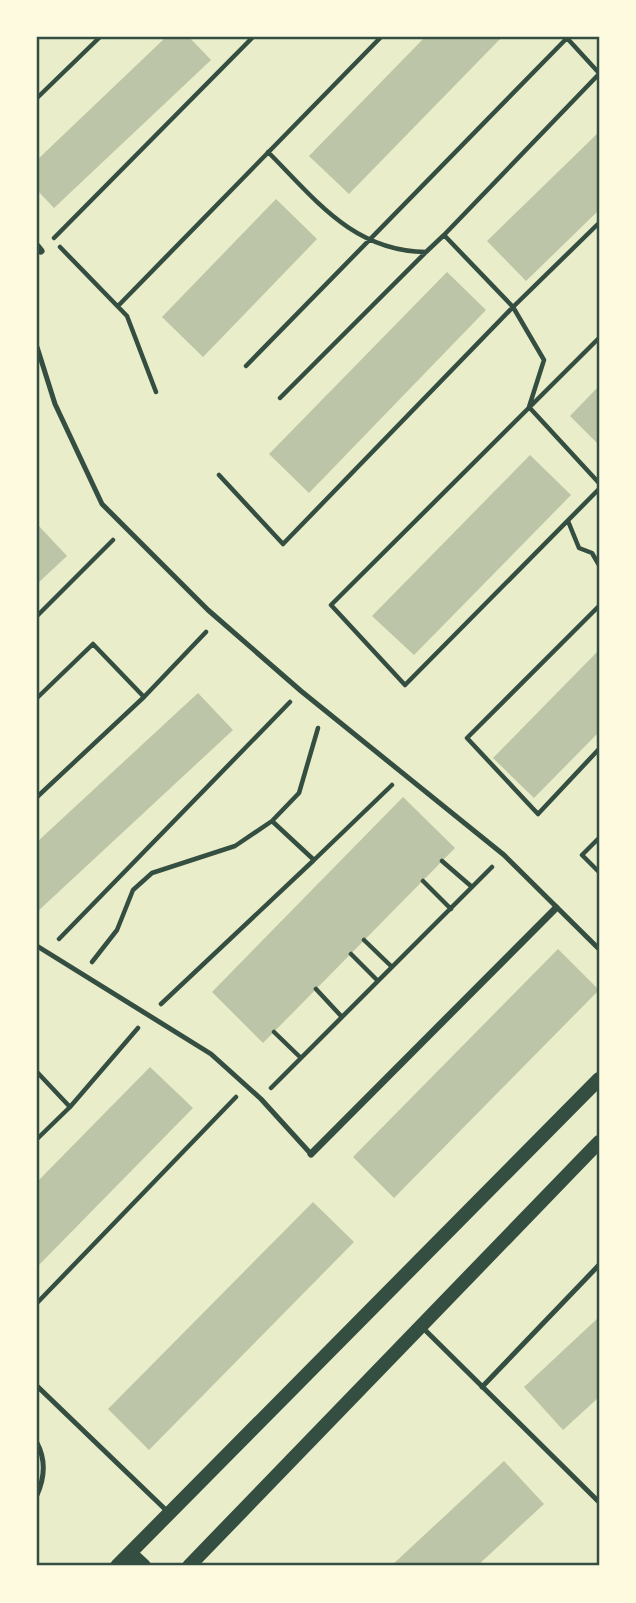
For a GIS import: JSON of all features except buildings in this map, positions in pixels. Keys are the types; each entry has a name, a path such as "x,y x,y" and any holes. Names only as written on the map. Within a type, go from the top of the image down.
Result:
{"main road":[{"path":"117,1566 599,1079"},
{"path":"190,1566 599,1142"},
{"path":"130,1553 144,1566"}],"street":[{"path":"311,1154 556,908"}],"lane":[{"path":"37,347 55,404 102,504 219,619 301,691 504,855 599,949"},
{"path":"37,946 211,1054 261,1099 311,1154"},
{"path":"482,1387 599,1265"},
{"path":"422,1327 599,1502"},
{"path":"37,1386 170,1513"},
{"path":"37,1443 43,1461 44,1477 37,1495"}],"path":[{"path":"37,99 100,37"},
{"path":"39,248 52,240 253,37"},
{"path":"118,306 381,37"},
{"path":"246,366 567,37 599,74 444,235 280,398"},
{"path":"268,152 337,221 368,241 408,252 426,252"},
{"path":"219,475 283,544 513,307 599,223"},
{"path":"444,235 513,307 544,360 529,407"},
{"path":"52,240 128,316 156,392"},
{"path":"599,338 331,605 405,685 599,489"},
{"path":"529,407 599,483"},
{"path":"568,521 579,548 592,553 599,565"},
{"path":"37,616 126,527"},
{"path":"599,606 467,738 538,814 599,749"},
{"path":"37,797 144,696 219,619"},
{"path":"37,698 93,644 144,696"},
{"path":"46,952 301,691"},
{"path":"81,974 117,930 133,890 152,873 234,846 272,821 299,793 316,730 330,713"},
{"path":"37,1139 70,1107 149,1016 405,773"},
{"path":"272,821 314,860"},
{"path":"599,838 582,855 599,872"},
{"path":"261,1099 504,855"},
{"path":"442,861 472,887"},
{"path":"423,881 451,909"},
{"path":"364,940 392,967"},
{"path":"351,954 378,981"},
{"path":"316,989 342,1017"},
{"path":"274,1032 301,1058"},
{"path":"37,1072 70,1107"},
{"path":"37,1303 247,1086"}]}
